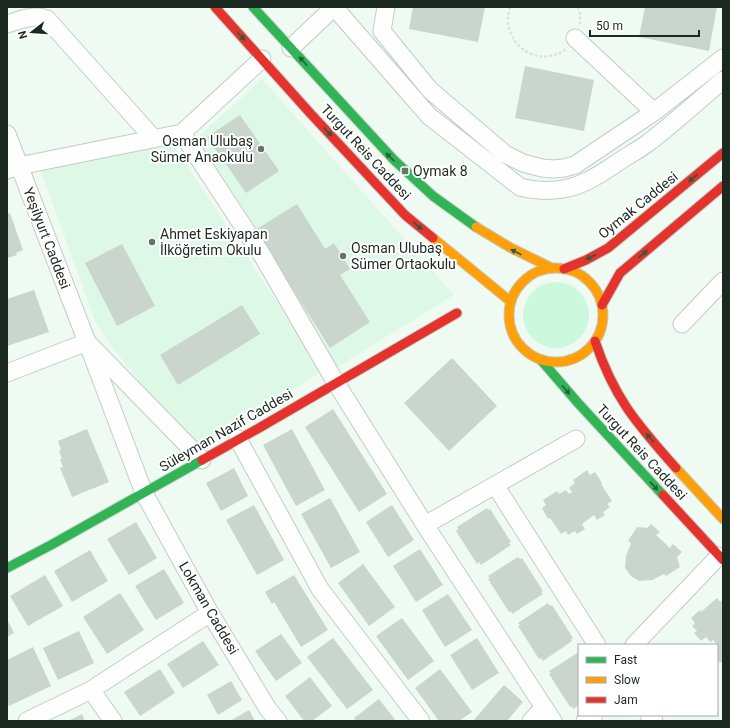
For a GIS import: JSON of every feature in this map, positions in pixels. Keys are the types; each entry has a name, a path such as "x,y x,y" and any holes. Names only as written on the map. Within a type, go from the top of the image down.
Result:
{"street":[{"name":"Turgut Reis Caddesi","path":"215,7 310,113 405,215 510,300"},
{"name":"Turgut Reis Caddesi","path":"253,7 386,153 425,189 458,215 493,238 552,268"},
{"path":"291,48 334,7 429,116 520,187 543,191 555,191 569,188 583,184 596,176 647,144 723,80"},
{"path":"386,7 382,31 430,90 505,154 523,163 542,168 553,169 575,165 654,112 723,58"},
{"path":"7,24 36,16 46,19 154,139"},
{"path":"575,38 654,112"},
{"path":"13,168 182,133 262,59"},
{"path":"182,133 262,255 336,383 425,525 549,714 531,721"},
{"name":"Yeşilyurt Caddesi","path":"7,134 13,168 87,342 144,493"},
{"name":"Oymak Caddesi","path":"564,269 586,260 608,248 723,153"},
{"path":"602,305 620,273 723,186"},
{"path":"552,268 564,269 576,272 595,288 602,305 603,318 595,341 587,351 571,360 553,363 530,355 520,347 513,337 508,319 508,313 510,300 516,289 529,276 540,270 552,268"},
{"path":"682,324 723,281"},
{"name":"Süleyman Nazif Caddesi","path":"7,568 51,546 457,313"},
{"name":"Turgut Reis Caddesi","path":"595,341 611,380 634,419 723,519"},
{"path":"7,373 87,342 202,460"},
{"name":"Turgut Reis Caddesi","path":"541,360 578,403 721,558"},
{"path":"238,439 320,589 421,721"},
{"path":"425,525 576,439"},
{"path":"494,485 596,644"},
{"name":"Lokman Caddesi","path":"144,493 210,613 268,709 278,721"},
{"path":"635,644 721,558"},
{"path":"27,721 92,690 210,613"},
{"path":"92,690 113,721"}],"path":[{"path":"510,7 508,12 508,21 512,37 523,50 531,54 540,56 556,54 567,47 575,38"}],"shaded area":[{"name":"Osman Ulubaş Sümer Ortaokulu","path":"262,79 454,295 337,367 194,141"},
{"name":"Ahmet Eskiyapan İlköğretim Okulu","path":"174,146 322,371 196,452 109,343 95,321 38,163"},
{"path":"556,282 569,285 579,292 586,302 589,315 586,328 579,338 569,345 556,348 543,345 533,338 526,328 523,315 526,302 533,292 543,285"}],"building":[{"path":"413,7 485,7 478,42 409,29"},
{"path":"645,7 717,7 709,51 639,37"},
{"path":"525,66 594,80 584,131 515,118"},
{"path":"240,115 279,171 246,193 207,137"},
{"path":"297,204 325,249 334,243 350,269 340,275 370,322 330,348 255,230"},
{"path":"10,213 23,250 16,253 17,255 7,258 7,214"},
{"path":"122,244 155,306 117,326 85,263"},
{"path":"34,290 49,332 7,346 7,299"},
{"path":"242,305 260,334 178,385 160,355"},
{"path":"452,358 497,406 449,451 404,403"},
{"path":"333,409 387,494 359,512 305,427"},
{"path":"87,429 109,482 72,497 60,468 63,467 60,459 62,459 58,441"},
{"path":"292,429 325,490 296,506 263,445"},
{"path":"234,468 248,496 221,511 206,483"},
{"path":"587,470 590,475 595,472 602,483 601,484 612,501 607,504 610,507 603,512 605,515 597,520 594,515 582,524 585,529 577,534 575,531 568,535 566,531 561,534 550,518 548,519 542,508 546,505 543,500 557,491 559,494 566,490 569,494 572,492 569,488 575,483 573,480"},
{"path":"330,498 360,552 331,568 301,514"},
{"path":"254,505 284,560 257,575 226,520"},
{"path":"392,505 414,540 388,557 366,522"},
{"path":"487,508 488,510 490,509 511,542 509,543 511,545 481,565 479,562 477,564 456,531 458,529 457,527"},
{"path":"136,522 157,558 129,575 107,539"},
{"path":"651,524 660,532 656,535 670,548 673,544 682,552 677,557 680,567 666,576 664,574 652,580 639,581 631,576 625,568 626,556 631,543 628,541 637,527 647,528"},
{"path":"420,549 443,585 416,602 393,566"},
{"path":"90,550 108,581 72,602 54,571"},
{"path":"518,557 520,559 522,558 543,591 541,592 543,594 512,614 511,611 509,612 488,579 490,578 488,576"},
{"path":"363,564 395,607 369,626 338,583"},
{"path":"164,569 184,603 156,620 135,586"},
{"path":"45,575 63,606 28,626 10,596"},
{"path":"294,575 328,630 301,647 274,602 272,604 265,592"},
{"path":"120,593 144,630 107,654 83,617"},
{"path":"448,594 472,630 445,647 422,610"},
{"path":"717,598 720,602 723,599 723,660 720,663 718,660 718,644 715,644 716,643 713,640 710,642 706,637 701,641 694,633 697,631 692,626 695,623 691,618 700,610 701,612"},
{"path":"548,603 550,606 552,605 573,638 571,639 572,641 543,661 541,658 539,659 518,626 520,625 518,623"},
{"path":"402,618 434,661 408,680 376,636"},
{"path":"7,619 14,633 7,637"},
{"path":"79,631 94,663 58,680 43,648"},
{"path":"281,634 302,663 276,681 255,651"},
{"path":"333,638 373,690 347,709 307,657"},
{"path":"477,638 499,673 472,690 450,655"},
{"path":"203,641 219,665 183,688 167,664"},
{"path":"33,647 51,686 9,706 7,702 7,660"},
{"path":"578,653 578,706 573,709 572,706 570,707 549,674 551,673 549,671"},
{"path":"160,669 175,693 140,716 124,692"},
{"path":"440,669 472,712 459,721 439,721 415,688"},
{"path":"310,677 332,706 312,721 304,721 285,696"},
{"path":"231,681 242,700 218,715 207,695"},
{"path":"504,685 523,702 507,721 473,721"},
{"path":"379,699 396,721 356,721 354,718"},
{"path":"249,710 255,721 230,721"},
{"path":"82,714 85,721 68,721"}],"traffic: fast":[{"path":"253,7 394,160 433,196 476,227"},
{"path":"541,360 578,403 663,495"},
{"path":"7,568 202,460"}],"traffic: slow":[{"path":"476,227 511,248 552,268"},
{"path":"433,238 510,301"},
{"path":"556,268 574,271 589,282 600,297 603,315 600,333 589,348 574,359 556,362 538,359 523,348 512,333 509,315 512,297 523,282 538,271 556,268"},
{"path":"676,468 723,519"}],"traffic: jam":[{"path":"215,7 310,113 405,215 433,238"},
{"path":"564,269 586,260 608,248 723,153"},
{"path":"602,305 620,273 723,186"},
{"path":"202,460 457,313"},
{"path":"595,341 601,359 622,400 645,432 676,468"},
{"path":"663,495 723,560"}],"place":[{"name":"Osman Ulubaş Sümer Anaokulu","path":"261,149"},
{"name":"Oymak 8","path":"405,171"},
{"name":"Ahmet Eskiyapan İlköğretim Okulu","path":"152,242"},
{"name":"Osman Ulubaş Sümer Ortaokulu","path":"343,256"}]}
